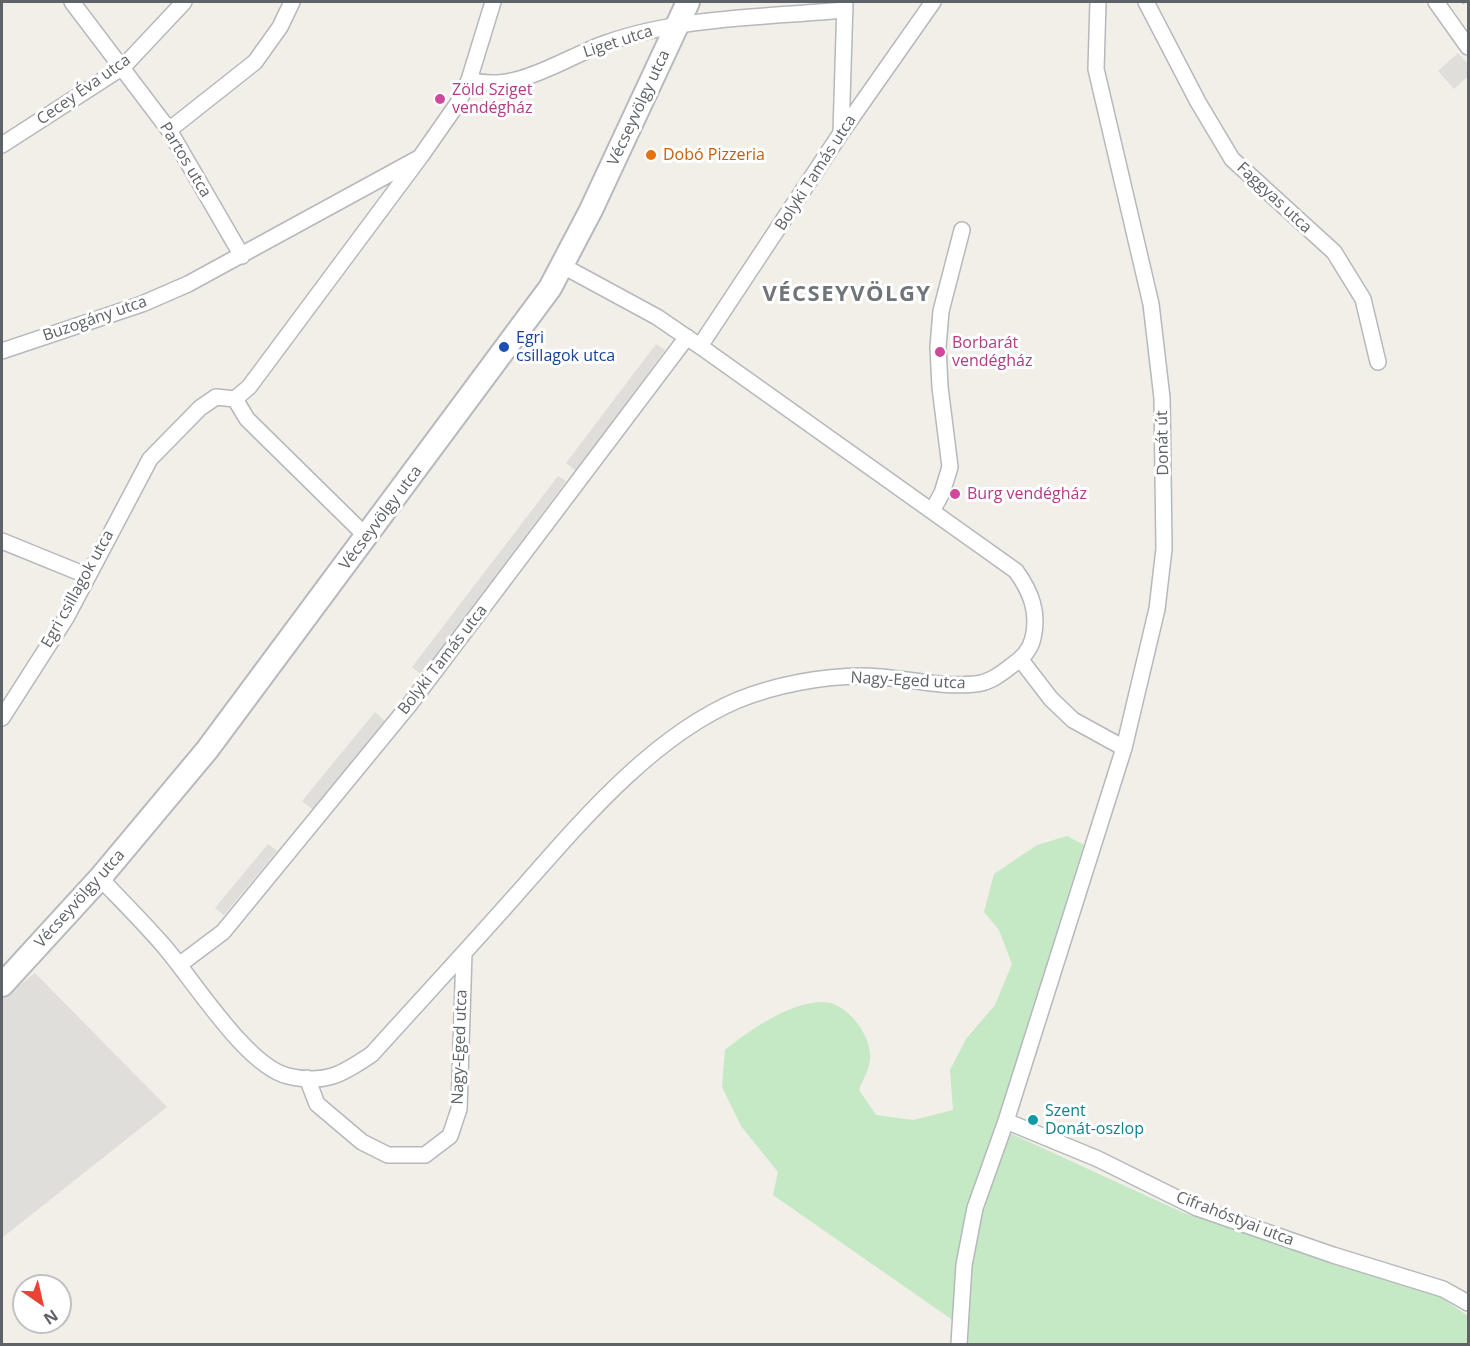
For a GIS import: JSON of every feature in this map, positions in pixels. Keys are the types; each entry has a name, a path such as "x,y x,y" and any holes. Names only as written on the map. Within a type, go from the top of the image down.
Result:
{"main road":[{"name":"Vécseyvölgy utca","path":"2,985 100,878 207,750 509,346 563,266 688,2"}],"street":[{"name":"Partos utca","path":"72,2 169,130 242,256"},
{"name":"Cecey Éva utca","path":"2,145 123,67 184,2"},
{"path":"169,130 255,62 280,27 292,2"},
{"path":"367,537 247,419 235,399 249,387 458,103 469,80 493,2"},
{"name":"Bolyki Tamás utca","path":"700,346 841,133 933,2"},
{"name":"Donát út","path":"959,1344 964,1265 975,1208 1006,1121 1124,748 1152,630 1164,549 1162,398 1151,304 1096,69 1098,2"},
{"name":"Faggyas utca","path":"1146,2 1198,102 1232,159 1334,252 1363,299 1378,362"},
{"path":"1436,2 1468,47"},
{"path":"841,133 845,6"},
{"name":"Liget utca","path":"469,80 484,84 511,82 607,42 677,26 845,6"},
{"path":"242,256 421,156"},
{"path":"932,511 942,493 950,466 940,387 938,347 941,311 962,230"},
{"name":"Buzogány utca","path":"2,351 142,304 188,284 242,256"},
{"path":"563,266 637,306 687,337 1016,571 1027,586 1034,602 1032,644 1021,660 1051,699 1073,720 1124,748"},
{"name":"Bolyki Tamás utca","path":"179,965 223,932 410,704 687,337"},
{"name":"Egri csillagok utca","path":"2,718 66,618 150,459 216,397 235,399"},
{"path":"2,541 88,576"},
{"name":"Nagy-Eged utca","path":"100,878 179,965 255,1058 286,1076 328,1079 348,1070 372,1054 564,841 638,766 690,726 714,711 768,690 846,677 977,684 996,677 1021,660"},
{"name":"Nagy-Eged utca","path":"307,1078 317,1104 362,1142 388,1155 425,1155 450,1136 459,1109 464,953"},
{"name":"Cifrahóstyai utca","path":"1006,1121 1098,1159 1197,1209 1443,1289 1468,1303"}],"shaded area":[{"path":"1458,53 1468,64 1468,76 1454,89 1438,71"},
{"path":"656,344 665,350 576,471 566,463"},
{"path":"558,476 566,481 422,675 412,667"},
{"path":"375,712 385,721 313,810 302,801"},
{"path":"268,844 277,851 224,915 215,908"},
{"path":"35,973 167,1107 2,1238 2,999"}],"green space":[{"path":"1067,836 1084,845 1028,1024 1001,1129 1184,1213 1429,1289 1468,1316 1468,1344 964,1344 964,1328 773,1195 778,1172 741,1126 722,1087 725,1050 758,1026 783,1012 809,1004 831,1003 849,1014 863,1031 870,1051 870,1060 859,1090 876,1115 913,1120 953,1110 950,1070 966,1039 995,1005 1012,964 999,930 984,912 994,874 1037,845"}],"railway":[{"path":"1464,2 1468,9"}],"place":[{"name":"Zöld Sziget vendégház","path":"440,99"},
{"name":"Dobó Pizzeria","path":"651,155"},
{"name":"Egri csillagok utca","path":"504,347"},
{"name":"Borbarát vendégház","path":"940,352"},
{"name":"Burg vendégház","path":"955,494"},
{"name":"Szent Donát-oszlop","path":"1033,1120"}],"district":[{"name":"VÉCSEYVÖLGY","path":"847,295"}]}
